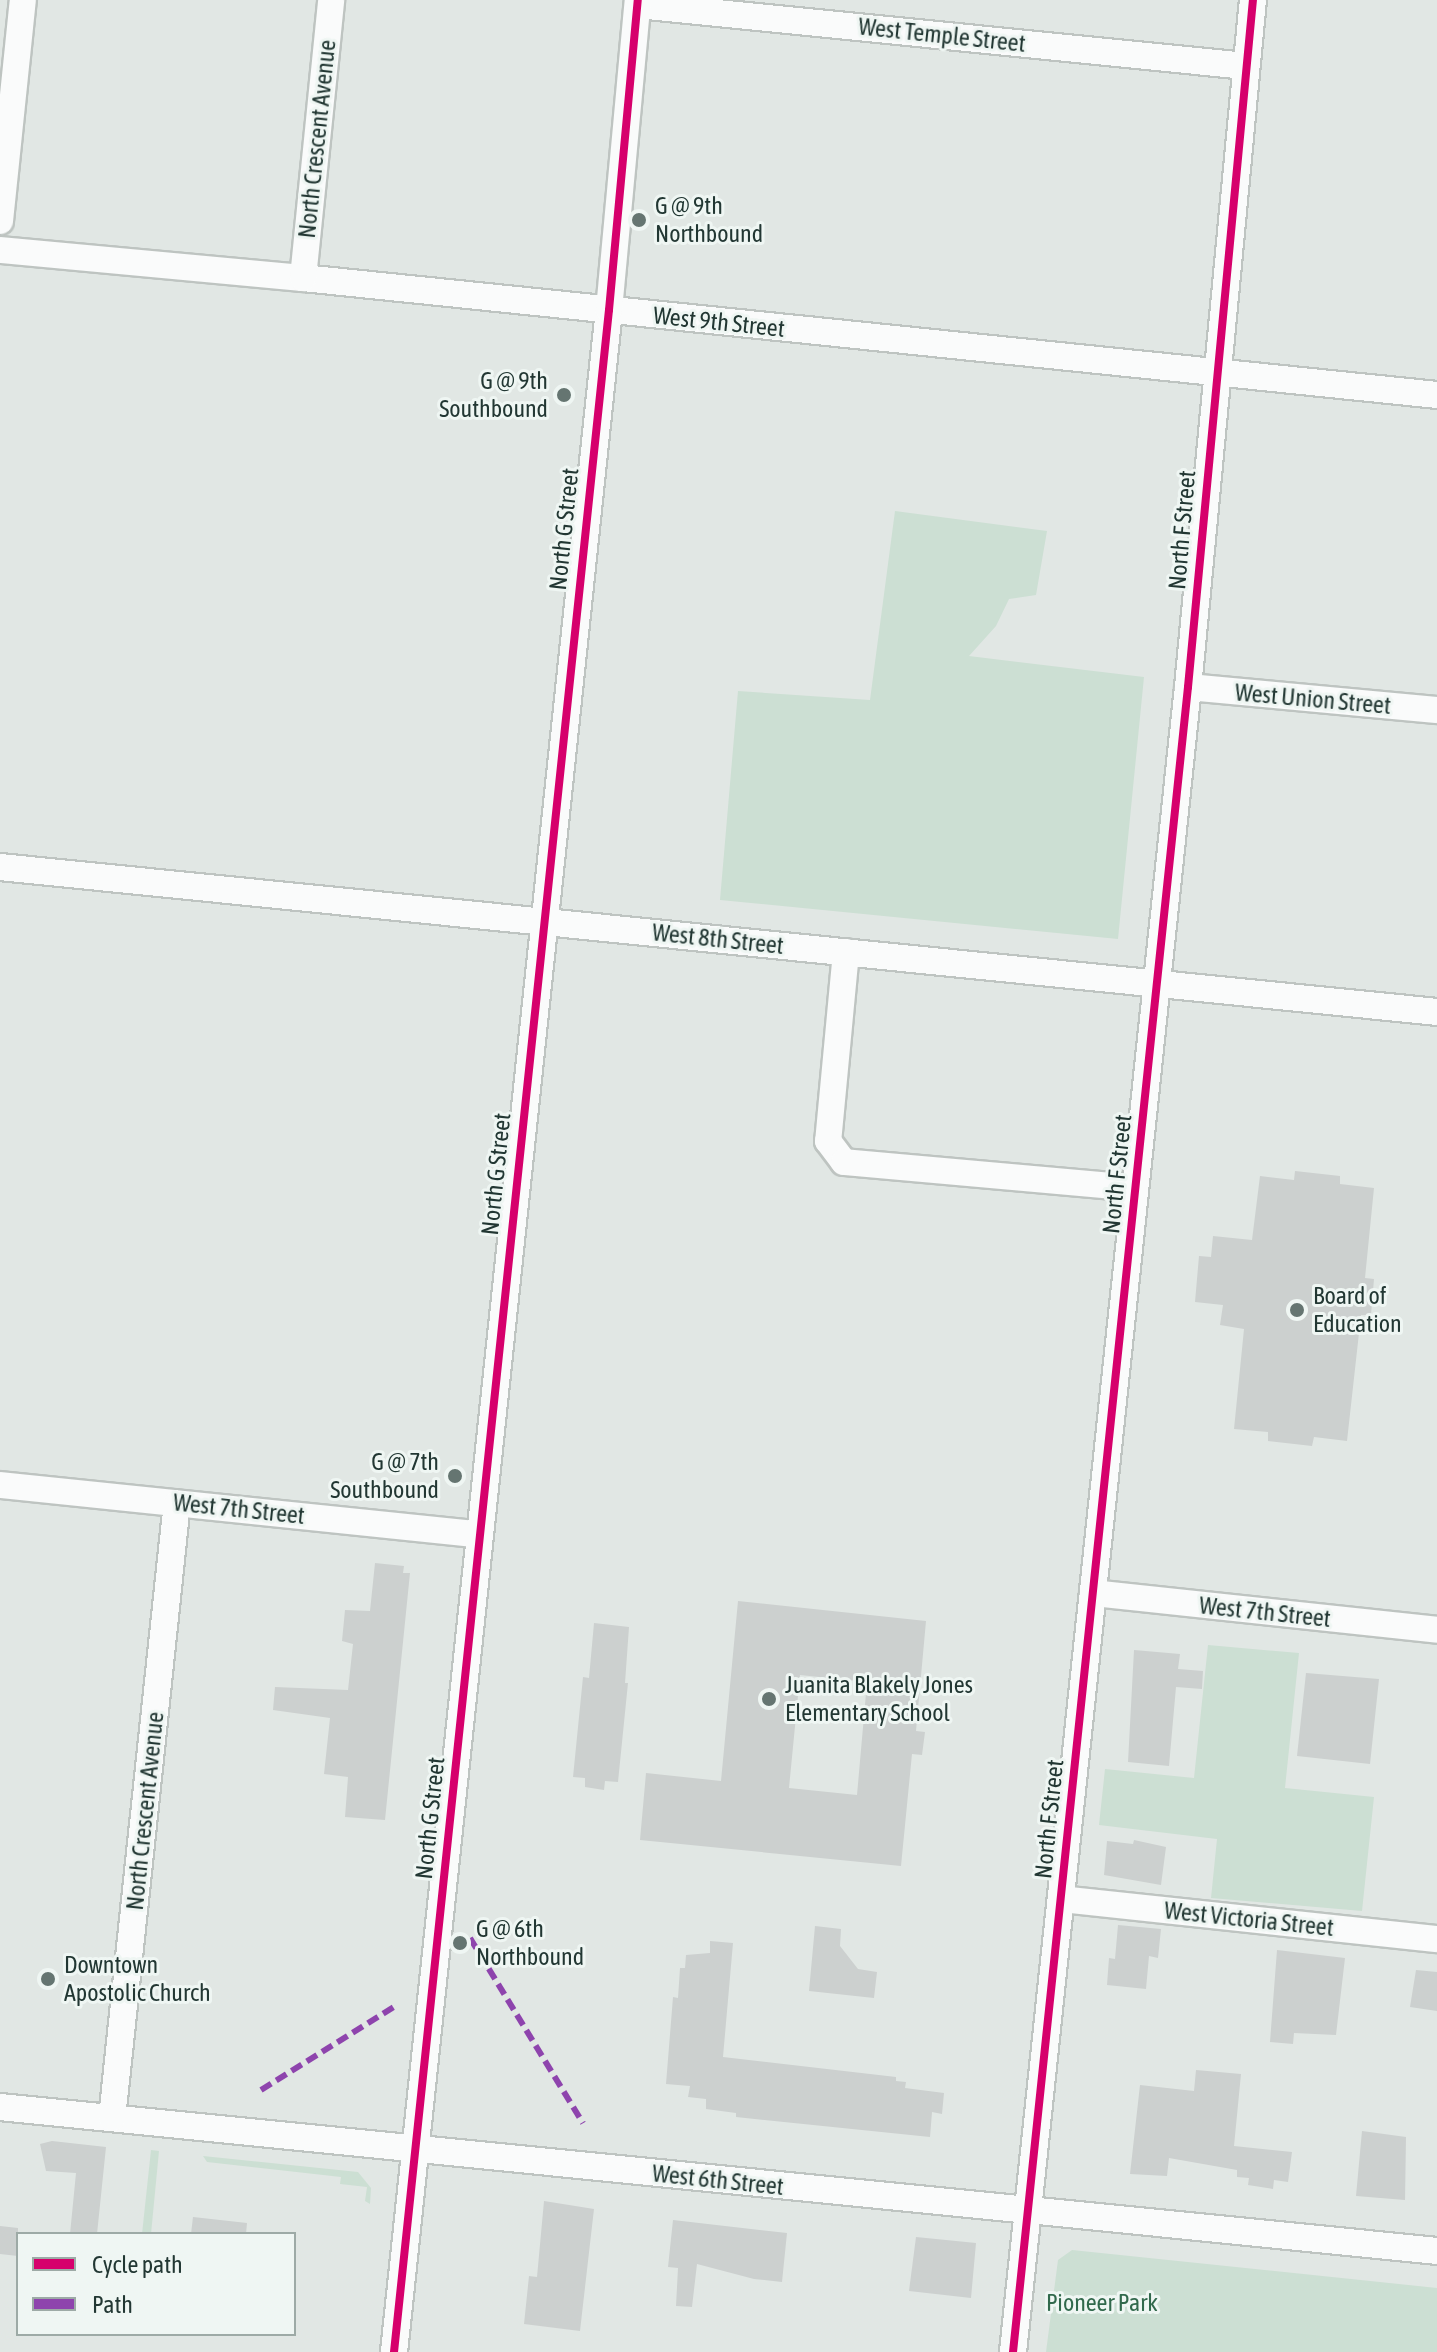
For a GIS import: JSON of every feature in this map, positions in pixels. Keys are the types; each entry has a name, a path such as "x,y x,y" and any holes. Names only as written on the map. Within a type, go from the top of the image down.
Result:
{"street":[{"path":"0,221 23,0"},
{"name":"North Crescent Avenue","path":"303,278 331,0"},
{"name":"North F Street","path":"1013,2352 1188,687 1215,372 1253,0"},
{"name":"West Temple Street","path":"638,2 1246,66"},
{"name":"North G Street","path":"394,2352 609,310 638,2"},
{"name":"West 9th Street","path":"0,250 303,278 1437,395"},
{"name":"West Union Street","path":"1188,687 1437,710"},
{"name":"West 8th Street","path":"0,867 1437,1012"},
{"path":"846,952 828,1141 844,1162 1135,1188"},
{"name":"West 7th Street","path":"0,1485 478,1534"},
{"name":"North Crescent Avenue","path":"112,2118 177,1503"},
{"name":"West 7th Street","path":"1093,1593 1437,1630"},
{"name":"West Victoria Street","path":"1061,1899 1437,1939"},
{"name":"West 6th Street","path":"0,2107 1437,2251"}],"green space":[{"path":"895,511 1047,531 1036,595 1009,599 996,626 969,656 1144,677 1118,939 720,900 738,691 870,700"},
{"path":"1208,1645 1299,1653 1285,1788 1374,1797 1362,1911 1211,1898 1217,1839 1099,1825 1105,1769 1194,1778"},
{"path":"151,2150 159,2151 151,2232 142,2232"},
{"path":"203,2156 358,2172 371,2188 370,2204 365,2201 367,2187 340,2184 341,2177 207,2162"},
{"name":"Pioneer Park","path":"1072,2250 1437,2288 1437,2352 1046,2352 1058,2260"}],"building":[{"name":"Board of Education","path":"1295,1171 1340,1176 1340,1184 1374,1188 1365,1278 1374,1279 1371,1315 1361,1315 1347,1441 1314,1437 1312,1446 1268,1441 1268,1432 1234,1429 1244,1329 1220,1325 1223,1305 1195,1302 1199,1256 1211,1257 1213,1236 1252,1240 1260,1176 1294,1180"},
{"path":"375,1563 404,1566 403,1573 410,1573 385,1820 345,1817 348,1777 324,1774 330,1718 273,1710 275,1687 348,1690 353,1644 342,1641 345,1610 370,1611"},
{"path":"738,1601 926,1621 916,1731 925,1732 922,1755 912,1754 901,1866 640,1840 646,1773 721,1781","holes":["800,1675 867,1682 857,1795 789,1788"]},
{"path":"594,1623 629,1627 625,1683 628,1683 618,1782 605,1781 604,1790 585,1787 585,1778 573,1777 583,1677 589,1678"},
{"path":"1134,1650 1180,1654 1178,1669 1203,1671 1202,1689 1176,1687 1169,1766 1128,1762"},
{"path":"1306,1673 1379,1679 1370,1764 1297,1756"},
{"path":"1134,1840 1166,1847 1161,1885 1104,1875 1107,1841 1133,1844"},
{"path":"1118,1925 1161,1929 1158,1958 1149,1956 1146,1989 1107,1985 1109,1958 1115,1959"},
{"path":"815,1926 841,1929 840,1946 858,1969 877,1972 874,1998 809,1991"},
{"path":"710,1941 733,1943 723,2057 896,2077 896,2081 906,2082 905,2088 944,2093 942,2114 932,2112 930,2137 736,2117 736,2113 706,2109 706,2099 688,2097 690,2086 666,2084 673,1997 678,1998 680,1968 685,1968 686,1955 710,1953"},
{"path":"1277,1950 1345,1958 1336,2035 1294,2033 1293,2044 1270,2042"},
{"path":"1416,1970 1437,1972 1437,2011 1410,2007"},
{"path":"1196,2070 1241,2074 1234,2146 1292,2152 1288,2182 1274,2180 1273,2189 1248,2185 1249,2178 1237,2177 1237,2170 1169,2158 1167,2176 1130,2174 1140,2085 1194,2091"},
{"path":"1362,2131 1406,2137 1405,2200 1356,2196"},
{"path":"52,2141 106,2147 97,2232 70,2232 76,2173 46,2171 40,2144"},
{"path":"544,2201 594,2209 580,2331 524,2324 529,2276 537,2277"},
{"path":"193,2217 247,2223 246,2232 191,2232"},
{"path":"673,2220 787,2233 782,2282 754,2279 697,2264 692,2307 676,2306 678,2268 668,2267"},
{"path":"0,2226 18,2228 16,2256 0,2254"},
{"path":"916,2237 976,2243 971,2298 909,2291"}],"marked path":[{"path":"470,1938 583,2123"},
{"path":"261,2090 394,2007"}],"cycle path":[{"path":"394,2352 609,310 638,0"},
{"path":"1013,2352 1188,687 1253,0"}],"place":[{"name":"G @ 9th Northbound","path":"639,220"},
{"name":"G @ 9th Southbound","path":"564,395"},
{"name":"Board of Education","path":"1297,1310"},
{"name":"G @ 7th Southbound","path":"455,1476"},
{"name":"Juanita Blakely Jones Elementary School","path":"769,1699"},
{"name":"G @ 6th Northbound","path":"460,1943"},
{"name":"Downtown Apostolic Church","path":"48,1979"}]}
